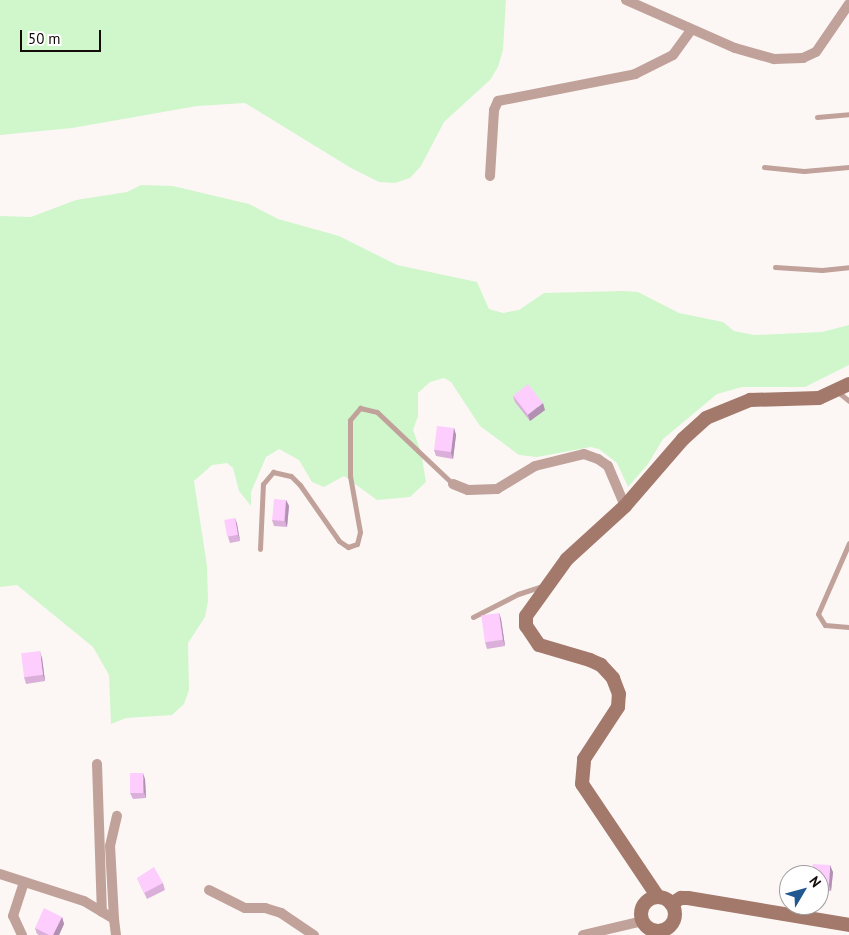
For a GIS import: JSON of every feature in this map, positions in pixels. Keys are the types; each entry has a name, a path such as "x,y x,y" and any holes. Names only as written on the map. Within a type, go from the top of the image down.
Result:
{"street":[{"path":"626,0 691,30 774,59 802,58 816,52 849,4"},
{"path":"490,176 494,110 498,101 635,74 673,55 691,30"},
{"path":"671,904 658,897 582,784 584,759 615,716 619,694 613,678 601,665 539,646 532,638 526,616 546,585 580,546 625,506 695,427 720,410 750,400 801,400 843,388"},
{"path":"453,484 468,490 497,489 535,466 584,454 598,458 608,466 625,506"},
{"path":"97,764 102,912"},
{"path":"116,935 110,846 117,816"},
{"path":"0,874 24,883 68,894 114,919"},
{"path":"22,935 13,916 24,883"},
{"path":"209,890 246,908 265,908 281,913 314,935"},
{"path":"658,897 649,900 643,907 642,921 649,929 662,933 674,919 671,904"},
{"path":"671,904 681,898 688,898 849,924"},
{"path":"583,935 642,921"}],"lane":[{"path":"817,117 849,114"},
{"path":"764,167 804,171 849,166"},
{"path":"775,267 822,270 849,267"},
{"path":"843,388 849,401"},
{"path":"260,549 263,484 273,472 291,476 300,485 339,541 348,547 357,544 360,532 350,476 350,420 360,408 377,412 453,484"},
{"path":"849,543 818,614 825,625 849,627"},
{"path":"473,617 518,594 546,585"}],"green space":[{"path":"0,0 506,0 503,50 498,67 490,80 444,122 421,166 410,178 395,183 379,182 351,168 245,103 197,106 72,128 0,135"},
{"path":"141,185 173,186 249,204 278,219 339,236 397,265 477,282 489,309 503,313 519,310 544,293 623,291 638,292 679,313 723,322 734,331 754,335 822,332 849,325 849,365 805,387 742,387 717,394 663,439 648,464 628,487 617,463 599,449 591,447 537,457 519,455 480,426 451,382 444,378 430,382 418,393 418,416 413,430 421,452 426,482 410,497 377,500 344,476 324,487 312,482 299,460 279,449 266,457 251,492 251,506 239,491 233,468 227,463 212,465 194,481 207,566 208,601 205,617 188,643 189,690 184,704 172,715 126,718 111,724 109,675 93,647 17,585 0,587 0,216 31,217 76,200 127,192"}],"building":[{"path":"528,384 543,403 528,415 513,396"},
{"path":"437,426 454,428 451,452 434,450"},
{"path":"274,499 286,500 284,521 272,520"},
{"path":"235,518 238,535 227,537 224,520"},
{"path":"499,613 503,640 485,642 481,616"},
{"path":"40,651 43,675 24,677 21,653"},
{"path":"130,773 143,773 143,793 130,793"},
{"path":"813,864 830,865 829,885 829,865"},
{"path":"154,867 163,883 144,893 137,878"},
{"path":"44,908 62,917 53,935 35,928"}]}
